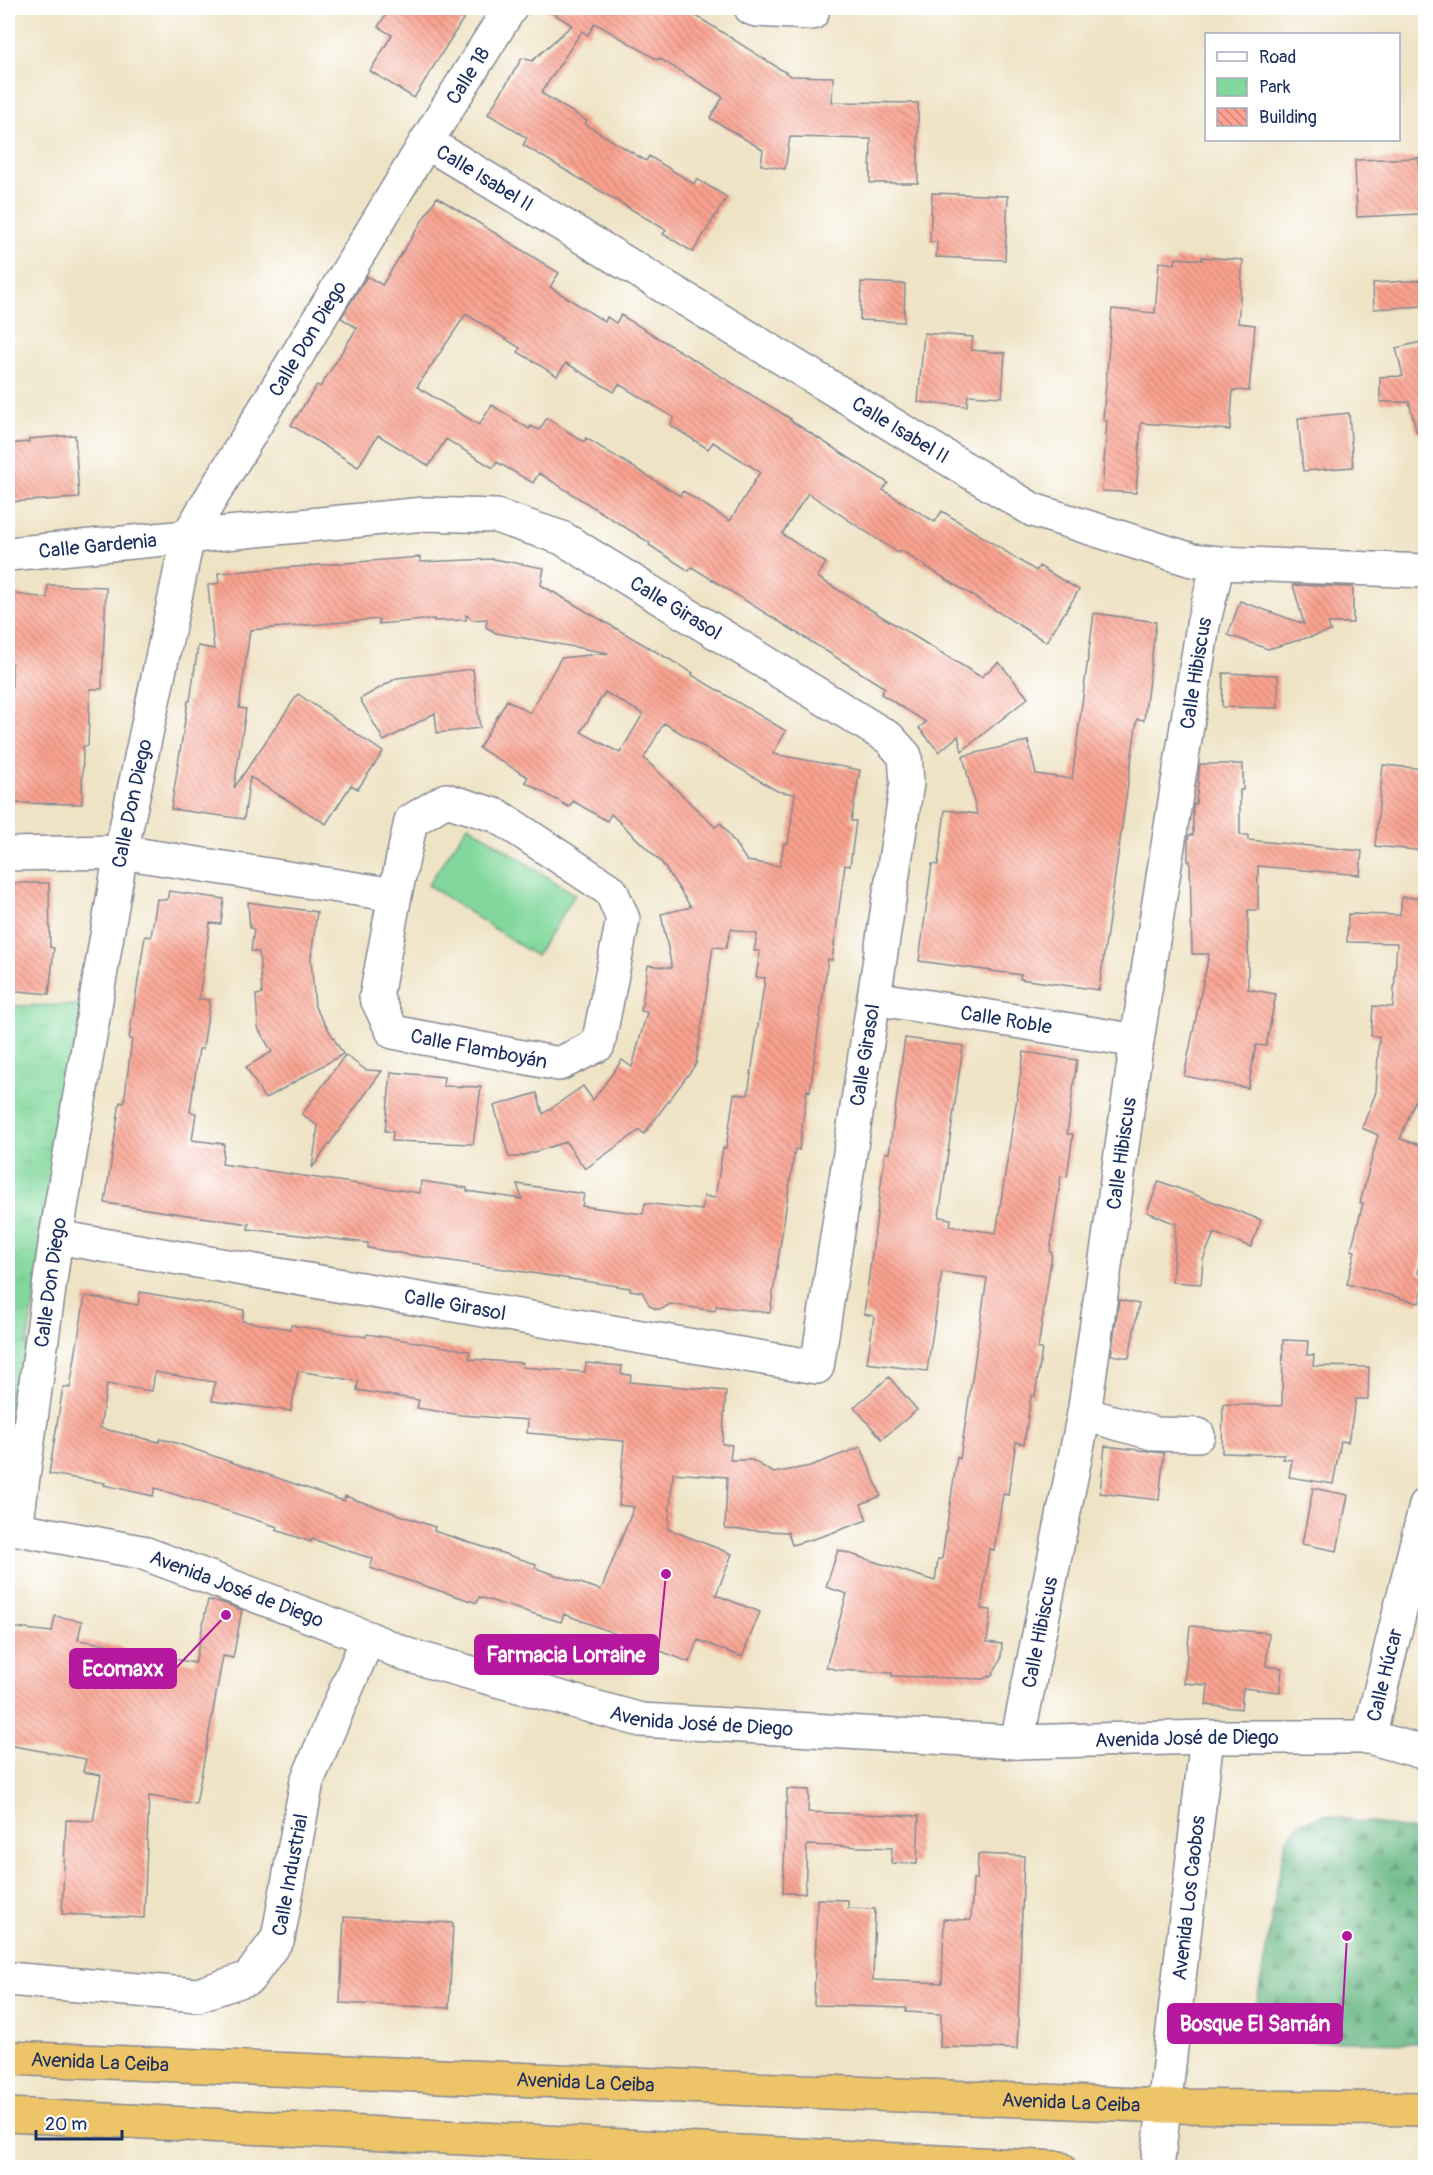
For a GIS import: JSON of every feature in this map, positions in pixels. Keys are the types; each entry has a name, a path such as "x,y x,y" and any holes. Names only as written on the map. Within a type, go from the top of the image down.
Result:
{"highway":[{"name":"Avenida La Ceiba","path":"8,2058 1164,2106 1425,2109"},
{"path":"8,2115 1059,2168"}],"street":[{"name":"Calle 18","path":"426,142 510,8"},
{"path":"751,8 812,13"},
{"name":"Calle Don Diego","path":"12,1528 56,1237 121,852 188,536 426,142"},
{"name":"Calle Isabel II","path":"426,142 1033,510 1192,560 1425,571"},
{"name":"Calle Girasol","path":"56,1237 817,1367 906,783 905,756 889,738 562,538 496,516 424,514 188,536"},
{"name":"Calle Gardenia","path":"8,554 188,536"},
{"name":"Calle Hibiscus","path":"1017,1742 1083,1414 1137,1041 1203,625 1218,562"},
{"name":"Calle Flamboyán","path":"446,800 498,816 611,891 623,919 598,1045 559,1064 393,1032 376,998 395,895 411,821 446,800"},
{"path":"8,854 121,852 395,895"},
{"name":"Calle Roble","path":"874,998 1137,1041"},
{"path":"1083,1414 1156,1434 1198,1435"},
{"name":"Calle Húcar","path":"1370,1737 1425,1505"},
{"name":"Avenida José de Diego","path":"12,1528 141,1552 407,1654 641,1719 1017,1742 1207,1737 1370,1737 1425,1753"},
{"name":"Calle Industrial","path":"8,1979 197,1995 249,1978 278,1938 307,1781 368,1638"},
{"name":"Avenida Los Caobos","path":"1156,2168 1207,1737"}],"green space":[{"path":"468,825 575,895 536,956 428,885"},
{"path":"82,1005 9,1456 8,1456 8,1006"},
{"path":"1325,1815 1425,1832 1425,2043 1256,2041 1251,2036 1285,1841 1299,1823"}],"building":[{"path":"390,8 452,8 465,16 414,98 370,71 392,35 378,27"},
{"path":"544,8 684,8 791,76 833,77 832,102 918,103 918,183 870,183 871,139 790,137 785,169 761,165 763,150 710,118 723,97 595,23 588,35 582,31 541,93 587,121 585,124 646,161 649,156 694,184 697,179 727,197 693,252 663,234 666,230 523,145 527,138 488,114 522,58 532,61 572,25"},
{"path":"1419,158 1420,214 1357,217 1355,160"},
{"path":"932,193 1008,196 1005,260 936,257 937,242 930,242"},
{"path":"437,197 559,273 550,287 605,322 607,317 616,323 621,315 791,419 888,483 883,490 935,522 942,511 1036,571 1039,566 1079,590 1046,642 900,550 898,553 808,493 782,534 826,563 817,577 981,677 999,662 1028,698 962,751 958,736 939,752 919,728 926,722 881,694 885,688 692,567 689,571 649,545 650,543 539,473 533,483 497,462 493,468 446,439 429,466 378,435 358,467 291,425 317,385 320,387 357,328 341,318 367,276 382,285","holes":["466,314 520,348 518,352 557,376 566,363 614,392 619,384 674,418 670,425 708,449 713,442 760,472 730,521 683,491 680,496 586,438 584,442 547,418 539,430 531,426 529,429 492,405 479,425 417,387"]},
{"path":"1202,257 1243,260 1238,323 1255,325 1249,391 1233,390 1230,430 1141,423 1136,493 1102,491 1107,421 1103,420 1112,309 1155,313 1159,262 1175,264 1176,258 1202,260"},
{"path":"1425,280 1425,306 1374,309 1373,283"},
{"path":"861,282 905,284 904,322 860,320"},
{"path":"924,333 973,337 971,350 1005,353 1002,397 968,395 967,406 918,402"},
{"path":"1425,341 1425,432 1417,433 1409,402 1380,402 1380,377 1403,376 1396,348"},
{"path":"1349,413 1353,467 1303,471 1298,418"},
{"path":"75,435 79,498 8,502 8,444 29,442 29,439"},
{"path":"420,557 420,562 493,559 544,568 541,585 693,673 692,675 786,731 773,754 860,770 851,821 856,821 850,866 845,865 832,960 828,959 810,1091 807,1090 799,1150 795,1149 770,1313 716,1306 715,1311 670,1304 662,1309 656,1309 650,1306 642,1292 630,1290 630,1288 368,1248 368,1243 248,1229 249,1224 105,1203 120,1102 124,1103 132,1039 129,1039 145,936 151,937 157,899 167,900 169,891 224,899 221,924 210,923 199,999 210,1000 203,1049 199,1049 190,1112 196,1113 192,1140 224,1144 222,1164 420,1193 421,1181 522,1199 517,1184 584,1194 582,1206 643,1214 645,1203 702,1210 704,1196 715,1198 723,1148 726,1148 734,1094 748,1095 765,978 756,977 760,951 754,951 757,934 731,929 726,948 713,947 696,1064 644,1134 640,1130 585,1169 566,1142 518,1157 509,1157 494,1106 537,1093 543,1114 583,1086 593,1100 622,1060 632,1067 647,1012 641,1011 648,965 672,968 661,914 691,907 662,863 611,814 607,821 573,801 569,807 525,782 528,777 479,748 507,700 530,713 561,658 608,653 496,633 486,627 487,619 473,620 466,615 466,620 434,621 434,619 379,624 379,619 250,630 239,708 246,709 234,788 298,694 383,752 358,789 351,785 326,824 250,777 244,819 171,809 198,646 214,649 208,585 219,583 218,573","holes":["605,692 643,714 620,753 581,732","664,723 777,791 795,794 788,844 784,843 780,866 747,861 721,823 715,827 644,758"]},
{"path":"48,585 106,587 102,689 90,689 88,746 83,746 82,804 11,803 12,664 8,664 8,593 47,598"},
{"path":"1293,585 1353,587 1353,623 1328,623 1331,631 1268,649 1228,635 1240,601 1304,624"},
{"path":"1094,613 1156,622 1144,720 1137,719 1099,990 1020,979 1021,975 919,961 932,864 938,865 945,810 977,814 963,756 1028,741 1036,774 1072,779"},
{"path":"473,669 480,728 437,733 435,713 384,741 360,699 397,678"},
{"path":"1223,673 1278,675 1278,708 1222,707"},
{"path":"1200,764 1243,764 1243,790 1240,790 1240,835 1248,835 1248,840 1362,851 1360,875 1258,866 1258,910 1248,910 1248,989 1276,994 1266,1046 1256,1045 1248,1088 1184,1076 1209,954 1192,954 1188,842 1189,835 1193,835 1193,808 1196,804"},
{"path":"1383,765 1425,769 1425,851 1375,846"},
{"path":"8,883 49,883 50,947 54,948 49,994 8,990"},
{"path":"1402,897 1425,899 1425,1098 1417,1096 1400,1139 1425,1146 1425,1246 1418,1273 1425,1275 1425,1278 1419,1303 1347,1284 1355,1251 1351,1250 1363,1203 1360,1203 1378,1135 1362,1128 1376,1092 1379,1036 1371,1036 1373,1006 1393,1007 1397,943 1347,942 1348,914 1400,915"},
{"path":"248,902 317,912 311,958 315,1007 343,1054 265,1099 246,1067 272,1052 258,1028 256,995 262,994 259,952 251,951 254,929 250,928"},
{"path":"905,1038 963,1046 939,1217 951,1219 950,1226 996,1233 1024,1052 1077,1060 1067,1134 1073,1134 1067,1177 1061,1176 1038,1349 1042,1349 1035,1396 1031,1396 1024,1444 1016,1442 1008,1495 1003,1494 994,1550 989,1549 981,1609 991,1610 987,1642 1002,1644 1001,1659 992,1675 983,1679 892,1676 892,1673 838,1670 826,1667 847,1594 826,1587 838,1550 935,1581 938,1559 942,1559 957,1457 960,1459 987,1278 942,1272 927,1371 867,1363 874,1316 864,1314 885,1153 889,1153"},
{"path":"345,1055 366,1070 382,1071 312,1168 318,1126 302,1114"},
{"path":"391,1072 444,1077 443,1086 481,1087 473,1144 392,1141 393,1132 385,1131"},
{"path":"1159,1181 1261,1220 1251,1247 1214,1233 1203,1260 1201,1284 1172,1282 1176,1224 1147,1212"},
{"path":"140,1292 244,1310 242,1321 290,1329 291,1325 366,1337 367,1334 470,1351 469,1359 523,1363 522,1367 585,1372 586,1363 622,1366 621,1374 631,1375 630,1382 726,1391 722,1444 732,1445 730,1460 752,1460 774,1473 810,1466 861,1447 881,1496 861,1504 867,1520 792,1545 788,1532 725,1529 727,1477 673,1473 668,1529 732,1554 716,1595 760,1612 742,1657 698,1640 689,1662 564,1614 561,1622 479,1597 477,1603 370,1568 373,1559 312,1539 311,1542 276,1530 278,1527 155,1488 153,1496 104,1485 105,1483 49,1474 63,1387 70,1388 85,1296 138,1305","holes":["298,1371 358,1381 357,1390 419,1400 417,1408 461,1415 528,1420 527,1433 624,1441 619,1505 634,1507 601,1590 535,1568 536,1564 434,1531 435,1527 345,1496 344,1501 170,1441 160,1439 159,1442 100,1428 107,1384 152,1391 155,1372 215,1382 212,1401 291,1411"]},
{"path":"1119,1300 1139,1304 1129,1358 1111,1355"},
{"path":"1283,1340 1308,1341 1307,1355 1314,1355 1313,1366 1369,1367 1368,1399 1356,1399 1348,1442 1341,1441 1333,1484 1289,1477 1292,1460 1283,1459 1284,1455 1222,1453 1223,1404 1282,1406"},
{"path":"889,1377 917,1410 882,1439 854,1407"},
{"path":"1105,1446 1164,1453 1159,1500 1100,1493"},
{"path":"1313,1488 1348,1495 1337,1551 1302,1544"},
{"path":"208,1600 242,1610 233,1658 223,1656 196,1804 149,1796 144,1918 62,1914 66,1820 93,1821 101,1775 83,1772 86,1759 8,1745 8,1627 52,1632 55,1616 82,1621 78,1640 195,1663"},
{"path":"1190,1626 1269,1633 1266,1666 1282,1668 1280,1692 1243,1688 1241,1709 1206,1705 1208,1685 1184,1683"},
{"path":"787,1789 809,1790 808,1812 919,1816 917,1864 891,1863 892,1848 807,1845 805,1893 783,1893"},
{"path":"978,1854 1024,1856 1017,2049 940,2047 941,2014 906,2012 906,2008 814,2005 817,1899 848,1900 848,1908 875,1909 873,1980 942,1983 944,1919 971,1920 973,1879 977,1879"},
{"path":"344,1917 453,1923 449,2008 340,2003"}],"place":[{"name":"Farmacia Lorraine","path":"666,1574"},
{"name":"Ecomaxx","path":"226,1615"},
{"name":"Bosque El Samán","path":"1347,1936"}]}
